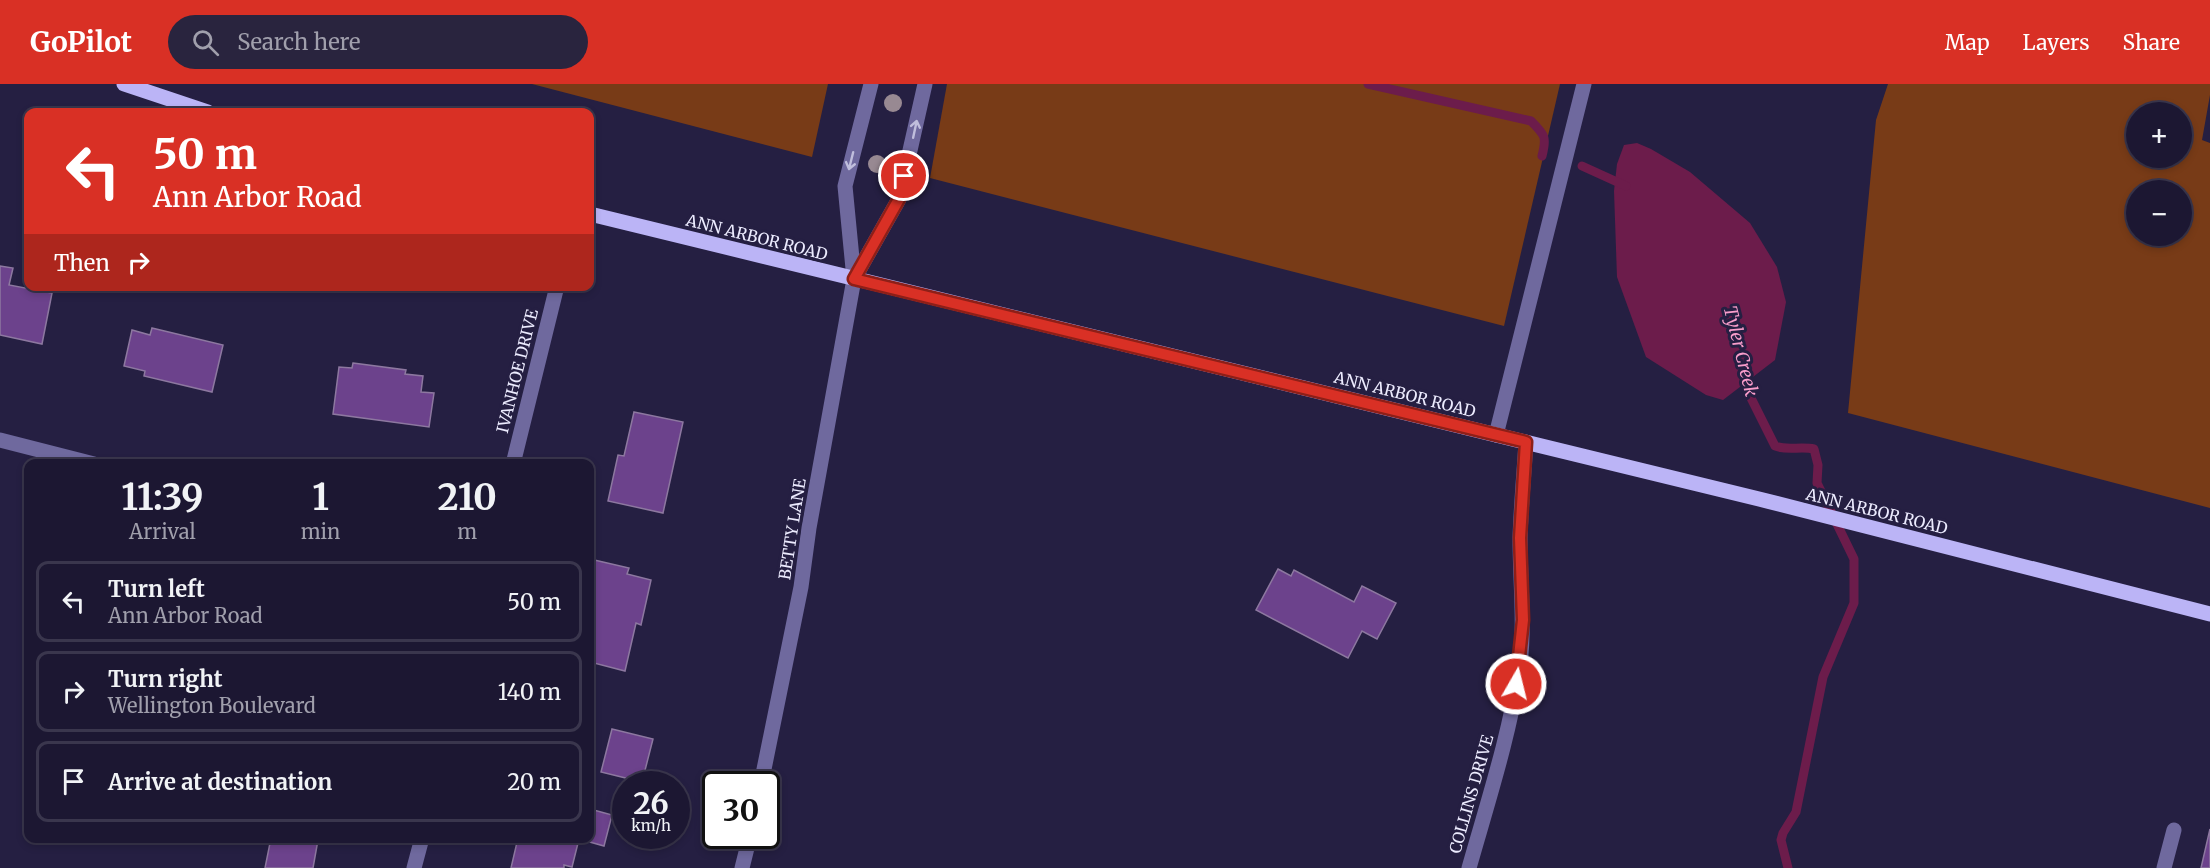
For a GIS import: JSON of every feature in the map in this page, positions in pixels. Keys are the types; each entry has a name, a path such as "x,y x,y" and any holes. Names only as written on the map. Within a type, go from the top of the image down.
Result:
{"main road":[{"path":"124,84 196,108"},
{"name":"ANN ARBOR ROAD","path":"594,215 1759,499 2210,614"}],"street":[{"path":"854,279 845,186 870,84"},
{"path":"854,279 899,199 925,84"},
{"path":"1496,435 1584,84"},
{"name":"BETTY LANE","path":"764,771 801,587 809,528 854,279"},
{"name":"IVANHOE DRIVE","path":"514,459 556,291"},
{"path":"0,440 74,459"},
{"name":"COLLINS DRIVE","path":"1469,868 1502,753 1520,664 1523,620 1520,538 1526,442"},
{"path":"2164,868 2174,830"},
{"path":"414,868 421,843"},
{"path":"742,868 747,849"}],"shaded area":[{"path":"532,84 828,84 812,157"},
{"path":"947,84 1560,84 1504,326 930,178"},
{"path":"1888,84 2210,84 2202,140 2210,143 2210,508 1848,413 1876,120"}],"water":[{"path":"1637,143 1690,172 1750,223 1777,267 1786,302 1775,360 1723,400 1706,395 1646,357 1617,277 1614,191 1617,164 1624,145"}],"building":[{"path":"0,266 13,268 9,285 24,288 24,291 52,293 42,344 0,335"},
{"path":"152,328 223,345 212,392 144,376 145,371 124,366 132,330 150,335"},
{"path":"353,363 406,370 405,374 423,376 421,392 434,393 429,427 333,414 339,367 352,368"},
{"path":"634,412 683,422 663,513 608,501 618,455 624,456"},
{"path":"594,560 629,568 627,574 651,580 641,625 636,623 625,671 594,663"},
{"path":"1278,569 1291,576 1294,570 1354,602 1362,586 1396,603 1377,639 1362,631 1348,658 1256,610"},
{"path":"612,729 653,739 645,771 612,771 612,775 601,772"},
{"path":"594,810 612,815 604,846 593,843"},
{"path":"2210,829 2210,868 2201,868"},
{"path":"270,843 317,843 313,868 265,868"},
{"path":"517,843 578,843 572,867 564,865 564,868 511,868"}],"waterway":[{"name":"Tyler Creek","path":"1368,84 1531,121 1544,137 1542,156"},
{"name":"Tyler Creek","path":"1582,166 1626,186"},
{"name":"Tyler Creek","path":"1746,371 1748,392 1775,446 1814,449 1818,465 1817,483 1854,559 1854,603 1823,677 1796,812 1781,840 1788,868"}],"route":[{"path":"904,176 899,199 854,279 1526,442 1520,538 1523,620 1520,664 1516,684"}]}
